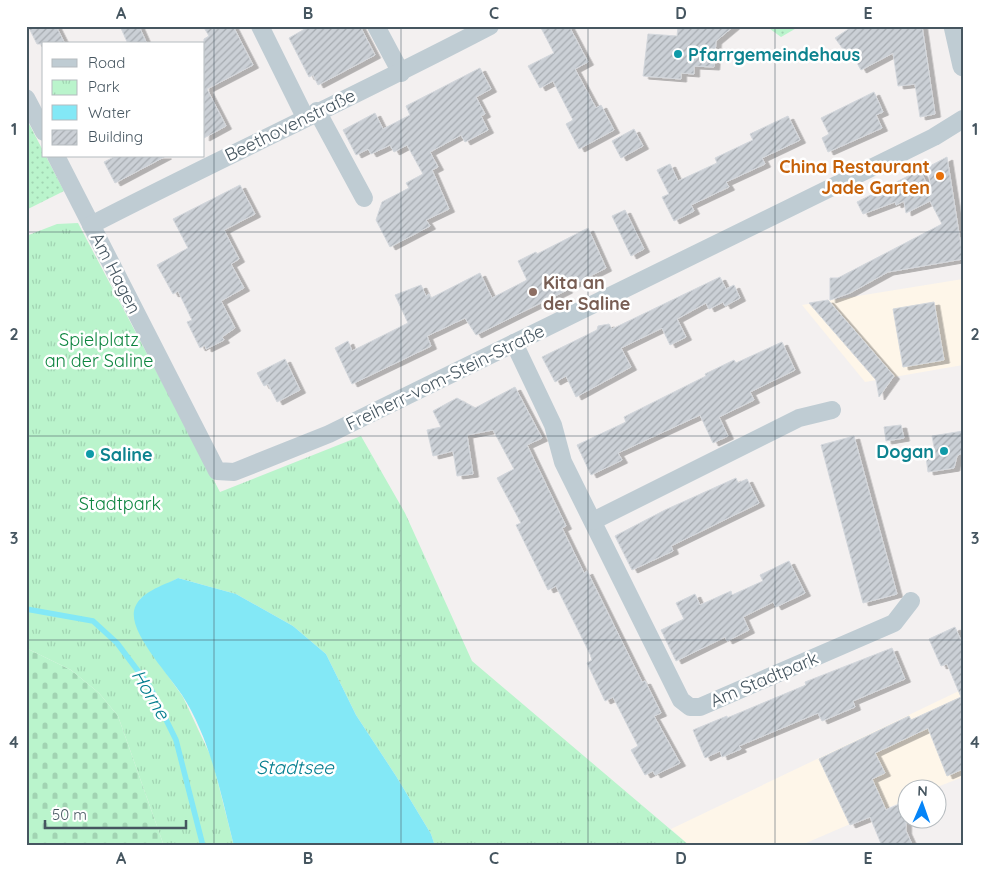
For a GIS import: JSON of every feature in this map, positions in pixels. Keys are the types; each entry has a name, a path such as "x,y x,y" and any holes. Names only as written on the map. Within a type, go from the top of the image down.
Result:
{"street":[{"path":"260,26 311,114 364,198"},
{"path":"376,26 401,73"},
{"name":"Beethovenstraße","path":"91,225 311,114 401,73 490,26"},
{"path":"954,26 963,66"},
{"path":"26,98 42,128"},
{"name":"Freiherr-vom-Stein-Straße","path":"217,471 234,472 329,434 925,142 961,121"},
{"name":"Am Hagen","path":"57,158 217,471"},
{"name":"Am Stadtpark","path":"514,343 553,425 564,462 681,700 690,707 700,707 894,624 911,601"},
{"path":"593,521 798,418 832,410"}],"shaded area":[{"path":"963,279 963,365 865,382 802,305"},
{"path":"963,689 963,777 946,784 946,780 896,780 896,804 799,846 690,846 671,829"}],"green space":[{"path":"766,26 800,26 781,37"},
{"path":"26,118 42,149 42,158 47,158 64,191 26,210"},
{"name":"Stadtpark","path":"78,223 220,492 361,436 405,513 472,661 690,846 435,846 431,834 356,715 326,654 293,626 236,594 178,578 140,599 144,642 183,697 212,759 234,846 164,846 118,716 99,693 71,670 26,648 26,236 57,224"},
{"path":"26,648 71,670 99,693 118,716 164,846 26,846"}],"water":[{"name":"Stadtsee","path":"178,578 236,594 293,626 326,654 356,715 431,834 435,846 234,846 214,768 201,730 182,695 144,643 134,620 136,604 140,599 152,590"}],"building":[{"path":"28,26 56,26 64,42 42,42 42,44 37,44"},
{"path":"120,26 139,26 146,42 127,42"},
{"path":"203,26 233,26 253,65 207,89 226,126 205,137 204,39 209,36"},
{"path":"310,26 360,26 375,55 318,85 313,75 309,77 289,38"},
{"path":"540,26 569,26 588,62 575,69 596,108 601,105 614,130 579,149 566,124 573,120 553,81 540,88 528,66 554,53"},
{"name":"Pfarrgemeindehaus","path":"678,26 734,26 716,41 714,67 694,66 694,74 681,73 681,79 643,76 648,34 677,36"},
{"path":"853,26 922,26 935,114 920,117 915,84 898,86 893,53 861,70 852,54 848,56 835,38"},
{"path":"480,68 491,89 476,97 485,114 481,116 488,130 465,142 461,135 430,152 438,167 432,170 449,209 426,220 430,226 390,247 376,220 382,202 409,188 406,183 423,174 407,145 394,152 390,145 371,154 368,149 356,155 343,130 375,113 383,129 410,115 406,106"},
{"path":"874,92 883,112 876,115 882,128 828,152 822,138 829,134 821,118"},
{"path":"788,116 800,140 762,158 765,164 726,182 729,187 691,205 694,211 674,221 662,197 669,194 657,170 670,164 678,181 717,163 715,158 753,140 750,134"},
{"path":"634,129 643,146 621,158 612,141"},
{"path":"947,157 963,259 888,272 850,293 830,300 830,278 838,278 942,224 930,201 906,213 904,201 896,205 895,202 863,214 857,202 920,170 932,195 928,167"},
{"path":"112,158 162,158 115,183 104,162"},
{"path":"240,185 255,214 224,230 239,259 231,264 244,288 221,301 235,328 222,337 224,340 206,349 205,345 200,348 187,322 192,320 178,291 173,294 157,265 188,248 173,219"},
{"path":"625,210 644,249 631,256 612,216"},
{"path":"588,228 606,268 566,288 567,290 476,335 465,318 427,336 431,346 352,384 335,348 348,341 352,351 408,323 395,295 421,285 426,296 429,294 431,298 480,273 492,298 527,280 518,261 536,252 537,254"},
{"path":"720,277 726,289 734,285 740,298 725,306 723,302 709,309 706,303 677,319 686,337 670,345 662,328 621,348 631,367 576,397 566,376 555,382 542,357 597,330 598,326 609,324 612,329"},
{"path":"828,300 894,376 879,397 876,380 809,303"},
{"path":"934,302 944,360 903,367 893,309"},
{"path":"782,342 795,370 750,392 754,400 719,417 728,436 713,443 700,415 618,453 622,460 591,475 577,445 626,422 624,417 706,376 705,374 734,360 736,363"},
{"path":"285,359 300,390 277,402 268,384 264,386 257,373"},
{"path":"515,387 542,438 527,445 566,526 562,528 584,573 587,571 642,682 645,681 661,713 654,716 680,763 655,775 653,771 645,775 631,750 638,746 613,697 605,701 587,663 592,660 590,654 556,586 548,590 516,525 521,523 497,478 514,469 493,430 467,435 473,474 457,476 453,451 433,456 427,430 441,427 433,411 457,398 475,408"},
{"path":"901,425 904,438 886,441 884,427"},
{"name":"Dogan","path":"963,431 963,452 957,456 954,468 928,472 925,449 934,447 932,436"},
{"path":"854,436 897,594 863,603 821,445"},
{"path":"736,478 738,483 747,479 759,503 671,546 673,551 632,570 615,536 665,510"},
{"path":"789,561 805,593 776,607 773,602 743,617 749,630 727,641 725,637 676,661 661,630 684,619 676,603 695,594 700,605 731,591 732,595 763,581 760,575"},
{"path":"955,627 963,645 963,769 947,776 928,728 875,753 885,773 872,779 886,810 896,806 896,830 906,830 913,846 882,846 870,817 850,825 819,759 909,716 911,720 961,697 947,664 941,666 929,639"},
{"path":"892,648 905,679 853,701 855,707 822,721 818,713 739,746 741,749 722,757 720,751 705,758 693,730 727,716 727,718 806,685 805,682"}],"waterway":[{"name":"Horne","path":"26,609 93,621 117,643 150,687 176,740 203,846"}],"place":[{"name":"Pfarrgemeindehaus","path":"678,54"},
{"name":"China Restaurant Jade Garten","path":"940,176"},
{"name":"Kita an der Saline","path":"533,292"},
{"name":"Dogan","path":"944,451"},
{"name":"Saline","path":"90,454"}],"park label":[{"name":"Spielplatz an der Saline","path":"99,349"}]}
